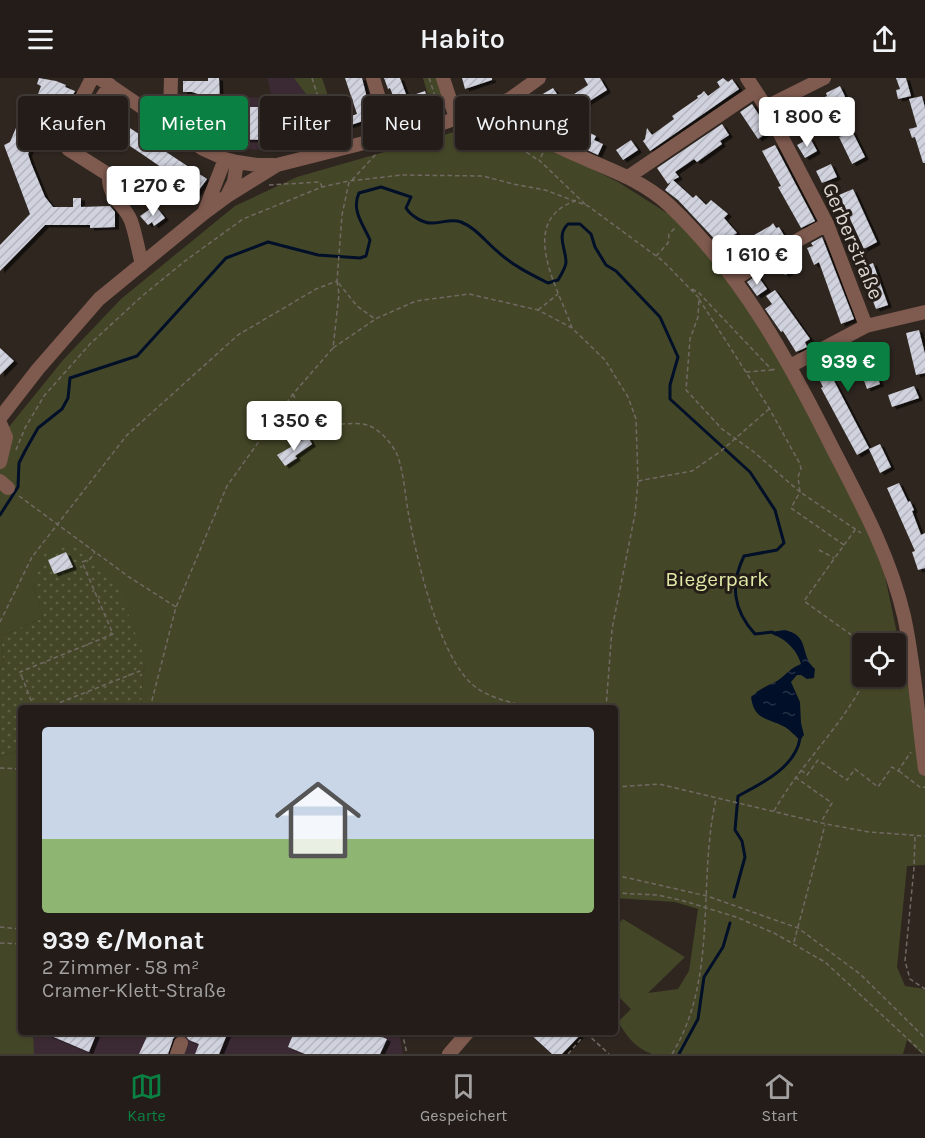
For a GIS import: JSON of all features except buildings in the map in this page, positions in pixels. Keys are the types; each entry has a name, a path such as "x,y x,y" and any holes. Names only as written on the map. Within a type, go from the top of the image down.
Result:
{"street":[{"path":"92,78 63,135 68,149 109,175 108,186 130,219 142,264"},
{"path":"170,96 171,78"},
{"path":"373,78 378,96"},
{"path":"443,78 449,121"},
{"path":"512,96 522,83 539,78"},
{"name":"Gerberstraße","path":"747,78 766,107 827,224 866,326"},
{"path":"766,107 824,78"},
{"path":"97,96 104,82 140,106"},
{"path":"628,177 755,91"},
{"path":"443,123 455,119"},
{"path":"205,150 231,161 256,165 277,165 363,143"},
{"path":"567,150 628,177 668,204 695,231 735,279 790,366 867,513 895,584 914,667 925,769"},
{"path":"204,213 231,161"},
{"path":"227,196 234,182 231,161"},
{"path":"0,418 38,369 99,299 204,213 277,165"},
{"path":"735,279 780,250 827,224"},
{"path":"790,366 866,326 925,312"},
{"path":"0,423 6,437 0,462"},
{"path":"449,1054 465,1035"}],"path":[{"path":"312,78 321,106 330,152"},
{"path":"429,78 449,121"},
{"path":"333,348 339,294 337,281 342,215 350,181 378,150"},
{"path":"523,150 539,160 587,205 663,261 699,298 769,408 800,464 798,477 800,492 791,508 844,545"},
{"path":"539,160 545,150"},
{"path":"16,450 25,428 44,396 90,344 184,261 243,219 322,187 402,175 483,176 545,190 587,205"},
{"path":"269,186 320,182 322,187"},
{"path":"572,328 552,276 543,242 547,225 555,212 575,201 577,196"},
{"path":"656,257 668,243 669,234 678,225"},
{"path":"337,281 357,306 375,319"},
{"path":"0,622 32,557 127,435 238,335 316,289 337,281"},
{"path":"689,287 699,293 772,370"},
{"path":"151,705 176,607 227,486 293,394 333,348 375,319 416,301 470,294 538,310 572,328 605,360 628,397 636,419 638,481 635,514 612,628 606,705"},
{"path":"538,310 559,294"},
{"path":"699,298 698,317 690,339 686,390 722,429 735,437 800,492 856,530 804,601 852,635"},
{"path":"746,372 790,366"},
{"path":"293,394 307,425"},
{"path":"638,481 692,471 721,452 769,408"},
{"path":"270,424 276,428 285,429 307,425 370,426 384,436 396,453 413,538 431,605 445,642 472,684 487,694 518,705"},
{"path":"21,498 176,607"},
{"path":"819,550 834,559"},
{"path":"33,705 20,672 113,634 82,562 90,559 95,552"},
{"path":"54,705 140,671"},
{"path":"774,811 795,777 849,709 861,687"},
{"path":"898,771 912,750 922,746"},
{"path":"801,770 807,775 818,760 848,780 855,769 878,787 892,767 921,788 925,787"},
{"path":"0,768 18,769"},
{"path":"795,777 832,803 821,823"},
{"path":"618,787 659,784 825,824 869,832 925,836"},
{"path":"672,1054 688,1024 699,981 707,909 710,825 716,798"},
{"path":"793,943 825,824"},
{"path":"915,836 905,961 910,979 925,989"},
{"path":"618,876 707,896 798,928 860,974 925,1038"},
{"path":"618,893 658,896 684,901 730,915 774,933 825,962 924,1054"},
{"path":"0,927 18,929"},
{"path":"0,943 18,944"},
{"path":"403,1035 407,1054"},
{"path":"568,1054 584,1035"},
{"path":"588,1035 609,1054"}],"shaded area":[{"path":"267,78 294,78 308,96 272,96"},
{"path":"260,97 260,150 248,149 248,98"},
{"path":"32,1035 400,1035 403,1054 33,1054"}],"green space":[{"path":"294,78 322,78 328,96 308,96"},
{"path":"423,78 441,78 443,96 428,96"},
{"name":"Biegerpark","path":"455,132 455,150 555,150 618,182 678,220 727,279 772,346 856,500 885,576 897,633 852,633 852,687 906,687 906,677 925,768 925,865 907,866 897,967 905,986 925,989 925,1054 922,1054 907,1040 903,1054 652,1054 641,1049 632,1041 618,1022 631,1009 618,996 618,924 623,919 685,957 648,993 678,989 689,971 698,909 675,902 618,898 618,705 141,705 143,672 146,662 33,584 43,618 1,636 4,665 0,668 0,438 63,360 121,299 235,206 297,177 391,150 443,150 443,135"},
{"path":"72,544 119,589 146,662 143,672 141,705 18,705 18,750 0,757 0,668 4,665 1,636 43,618 33,584 45,553"},
{"path":"18,750 18,1035 33,1035 34,1054 0,1054 0,757"}],"water":[{"path":"784,630 798,636 810,664 815,669 814,678 807,679 797,675 791,682 800,702 804,735 800,740 785,727 759,715 755,711 751,697 801,664 797,654 790,646 772,634 772,632"}],"waterway":[{"path":"0,515 18,487 19,463 38,428 62,409 68,398 70,378 137,356 226,258 268,242 318,255 360,258 366,256 370,240 357,211 357,199 359,193 381,187 411,197 406,208 422,221 429,223 454,220 461,222 476,231 509,261 548,283 558,280 565,266 566,257 562,237 564,228 568,224 580,224 591,234 595,247 606,265 616,271 660,317 678,357 670,385 670,399 750,472 775,510 784,543 777,550 744,556 737,577 736,597 742,616 755,634 772,632 776,634"},
{"path":"734,897 745,857 742,841 735,830 738,796 767,780 785,766 792,758 800,738"},
{"path":"679,1054 698,1019 704,977 723,947 730,923"}]}
